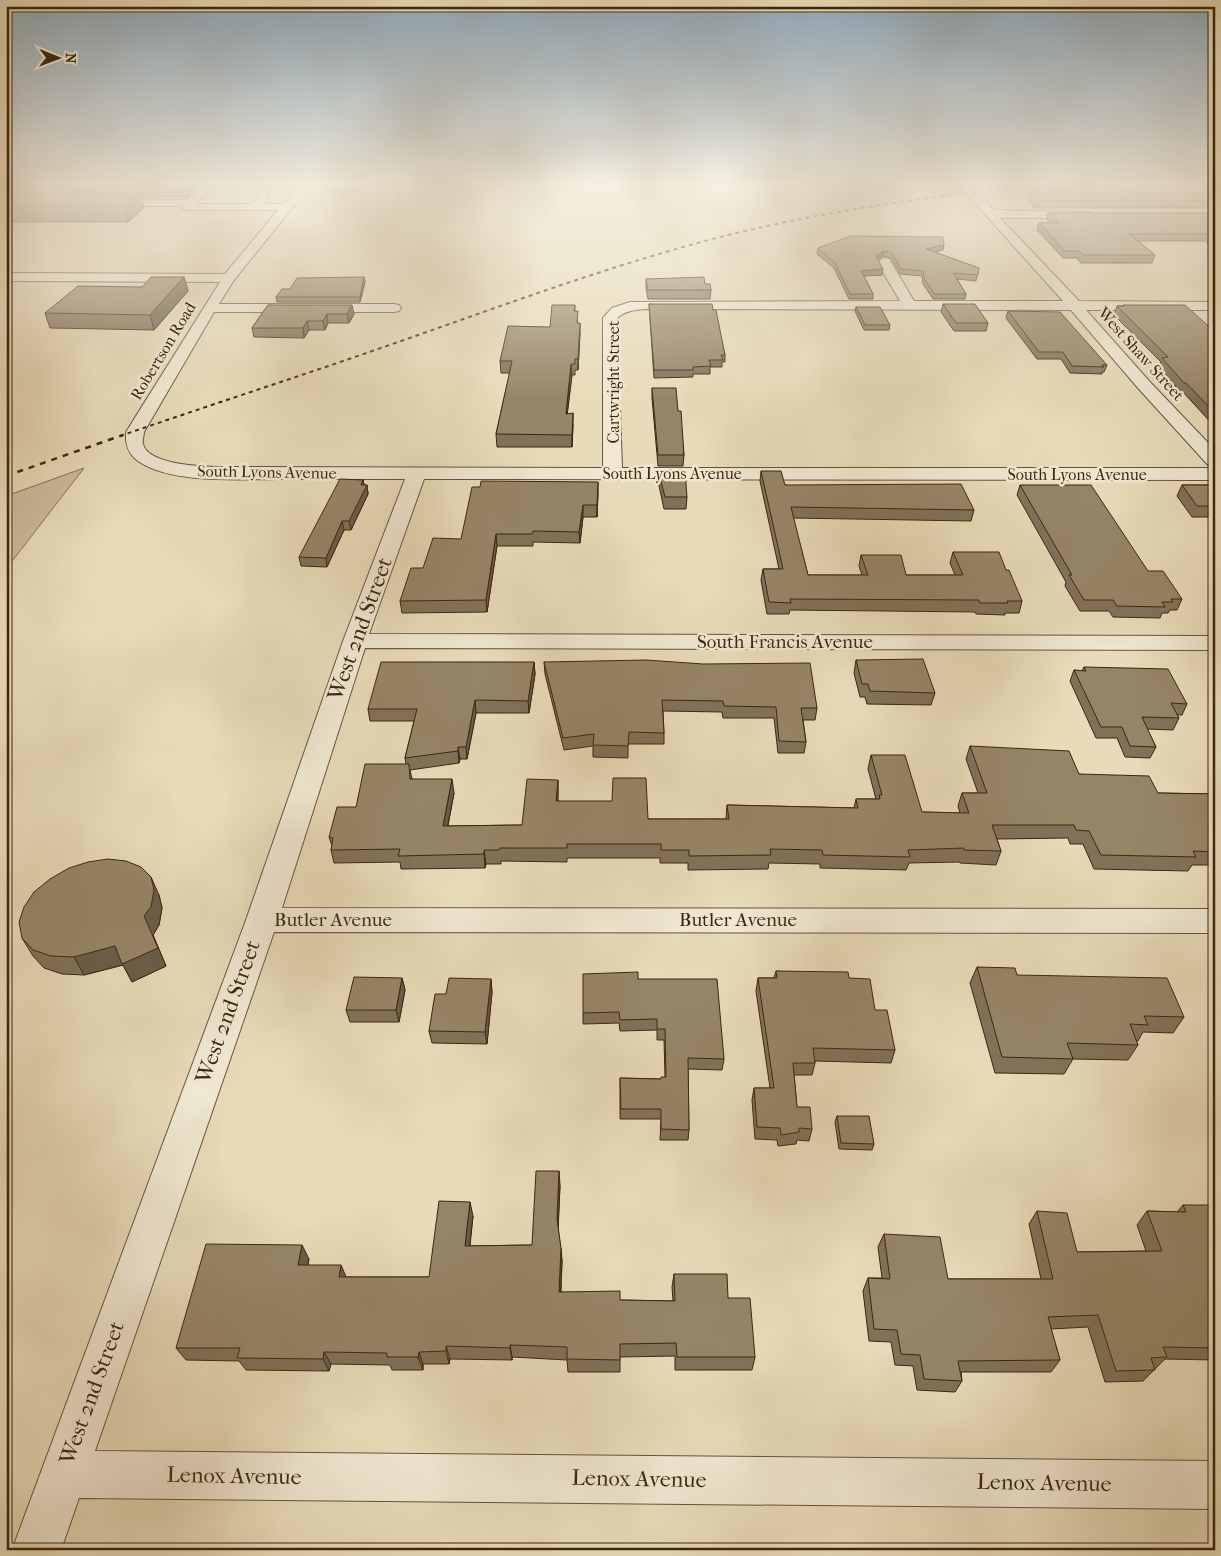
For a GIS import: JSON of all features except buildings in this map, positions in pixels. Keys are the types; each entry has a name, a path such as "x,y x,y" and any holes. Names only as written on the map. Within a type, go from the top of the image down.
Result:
{"street":[{"name":"Robertson Road","path":"136,449 133,437 135,432 229,278 240,255"},
{"name":"West Shaw Street","path":"1028,255 1215,461"},
{"path":"884,262 910,306 1215,306"},
{"path":"6,277 229,278"},
{"name":"Cartwright Street","path":"613,472 610,318 613,313 620,309 633,306 910,306"},
{"path":"209,308 394,308"},
{"name":"South Lyons Avenue","path":"136,449 141,455 156,463 193,472 1215,474"},
{"name":"West 2nd Street","path":"36,1550 262,920 355,641 417,473"},
{"name":"South Francis Avenue","path":"355,641 1215,643"},
{"name":"Butler Avenue","path":"262,920 1215,921"},
{"name":"Lenox Avenue","path":"63,1474 1215,1485"}],"shaded area":[{"path":"84,468 6,569 6,496"}],"railway":[{"path":"120,436 561,285 657,255"},
{"path":"6,476 123,435"}]}
